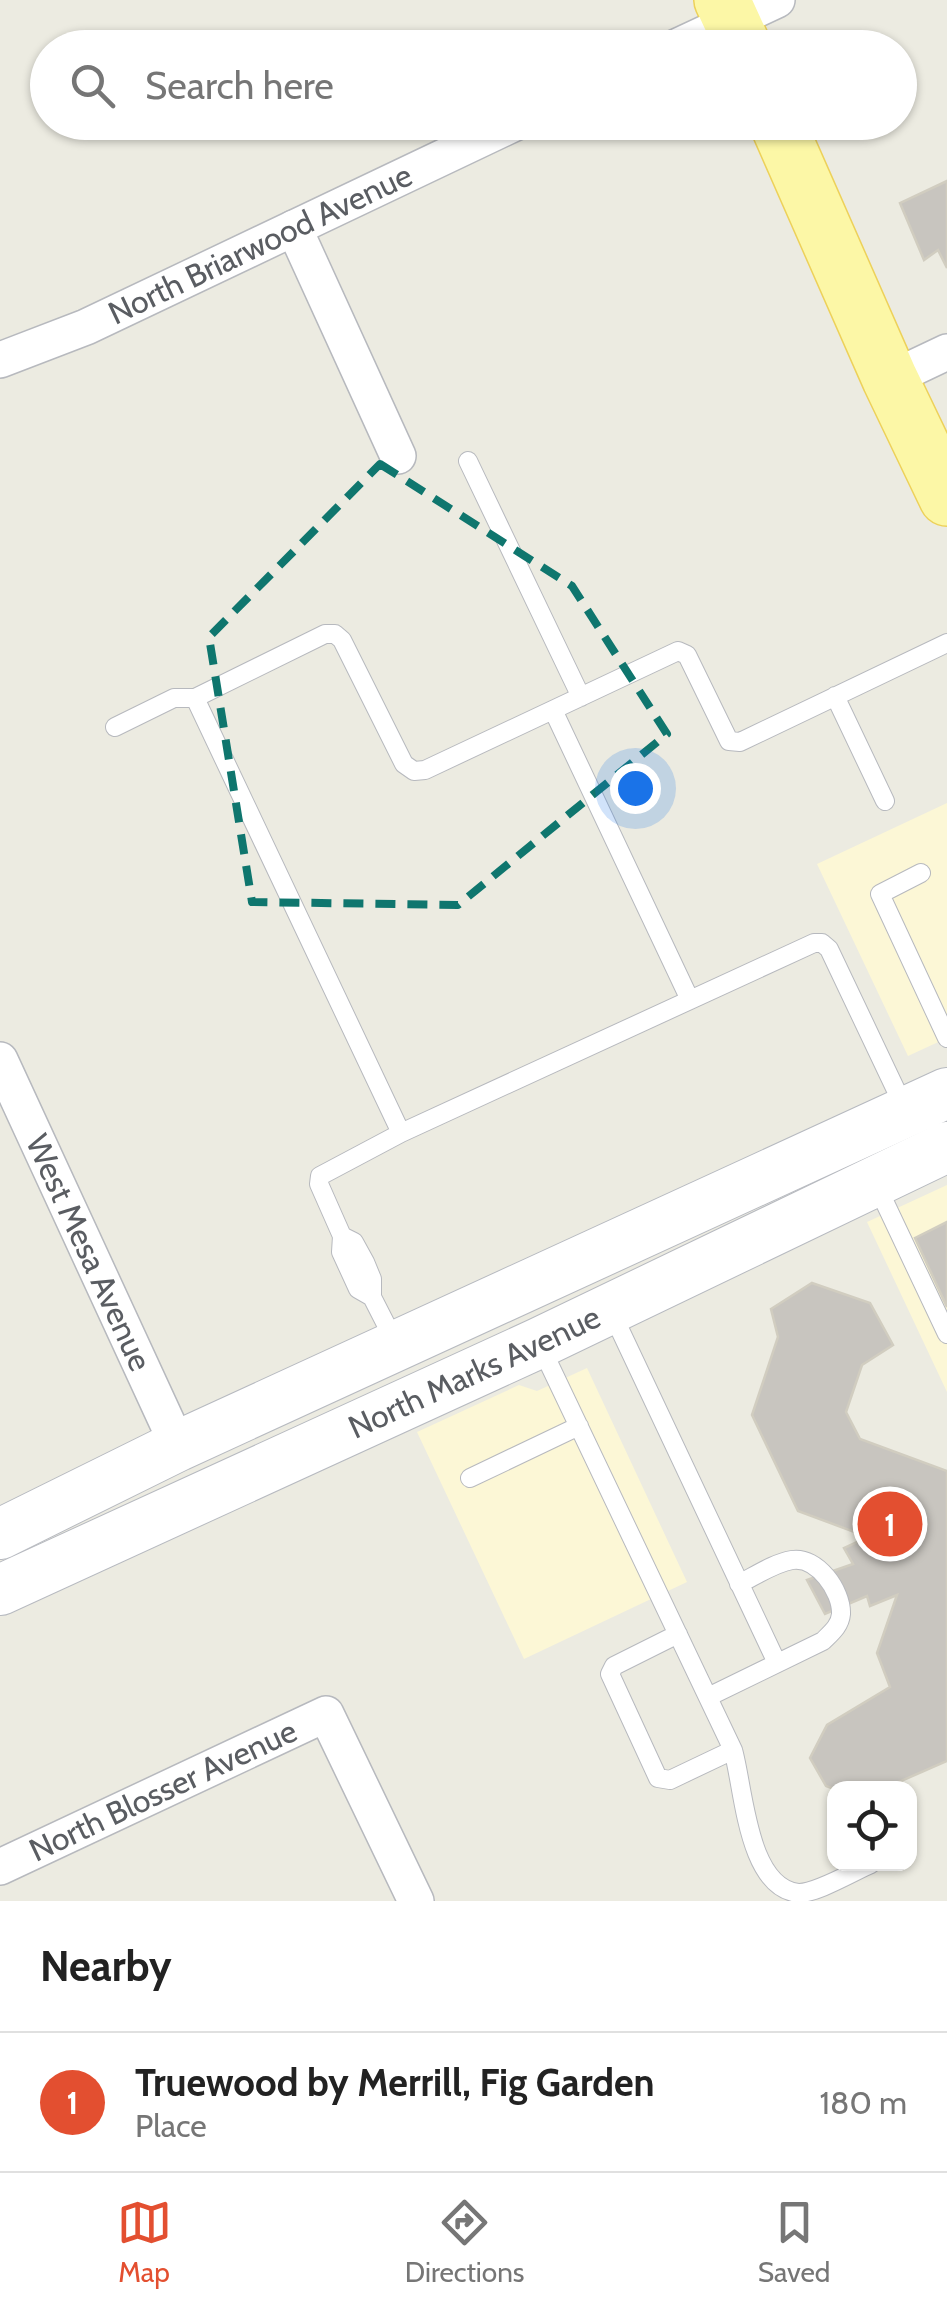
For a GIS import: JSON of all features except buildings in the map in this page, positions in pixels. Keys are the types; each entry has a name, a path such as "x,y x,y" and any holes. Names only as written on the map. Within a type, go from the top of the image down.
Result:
{"main road":[{"path":"785,140 947,498"},
{"name":"North Marks Avenue","path":"0,1534 178,1446 926,1102"},
{"name":"North Marks Avenue","path":"0,1590 539,1343 947,1147"},
{"path":"539,1343 555,1315 589,1286 752,1203 775,1172"},
{"path":"0,1562 142,1496 174,1470 178,1446"}],"street":[{"path":"715,30 744,17"},
{"name":"North Briarwood Avenue","path":"0,360 86,326 479,140"},
{"path":"294,228 398,456"},
{"path":"890,379 947,352"},
{"name":"West Mesa Avenue","path":"0,1060 178,1446"},
{"name":"North Blosser Avenue","path":"0,1867 326,1714 416,1901"}],"lane":[{"path":"468,461 581,697"},
{"path":"115,726 174,698 195,698 325,634 335,634 342,640 404,764 414,771 425,770 678,651 686,655 729,741 740,742 947,643"},
{"path":"834,696 885,801"},
{"path":"195,698 401,1134"},
{"path":"553,710 690,1000"},
{"path":"922,873 880,894 947,1038"},
{"path":"397,1346 372,1298 358,1289 341,1252 342,1236 319,1184 320,1176 401,1134 690,1000 814,943 822,943 829,948 926,1102"},
{"path":"875,1181 947,1334"},
{"path":"609,1308 777,1664"},
{"path":"539,1343 733,1750 752,1848 782,1888 798,1892 810,1891 855,1871"},
{"path":"470,1478 579,1426"},
{"path":"708,1697 824,1641 836,1628 840,1608 825,1574 807,1561 792,1560 740,1584"},
{"path":"678,1634 614,1666 610,1674 658,1778 670,1780 733,1750"}],"highlighted area":[{"path":"380,464 572,586 667,734 458,905 252,902 209,637"}],"shaded area":[{"path":"947,803 947,1038 908,1056 817,864"},
{"path":"947,1185 947,1392 867,1222"},
{"path":"587,1368 687,1582 524,1659 417,1432 519,1385 537,1391"}],"place":[{"name":"Truewood by Merrill, Fig Garden","path":"890,1524"}]}
